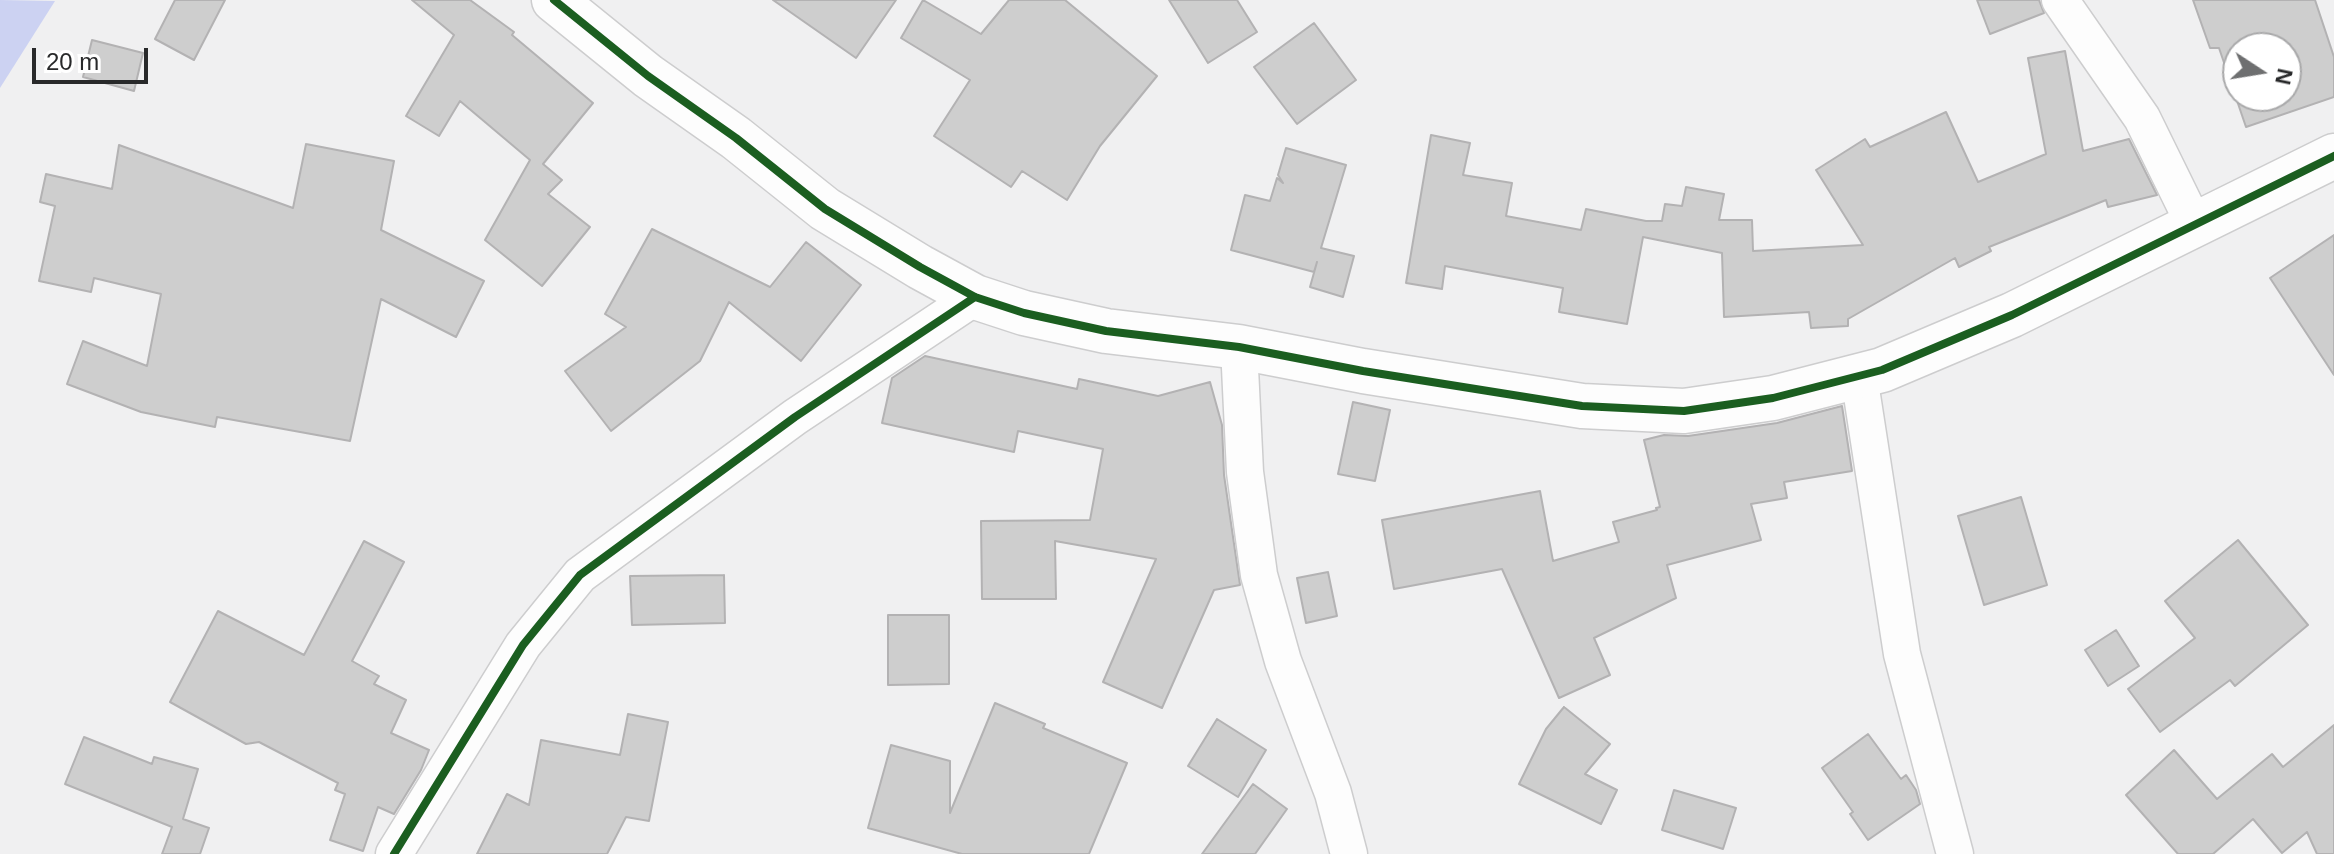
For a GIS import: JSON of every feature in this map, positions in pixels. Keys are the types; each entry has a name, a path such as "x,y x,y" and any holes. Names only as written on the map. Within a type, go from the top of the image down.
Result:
{"street":[{"path":"554,0 648,76 736,138 825,209 975,297 1024,313 1106,331 1239,347 1421,381 1582,406 1684,411 1773,398 1882,370 2012,315 2334,156"},
{"path":"2060,0 2142,118 2195,226"},
{"path":"394,854 523,645 580,575 795,417 975,297"},
{"path":"1239,347 1245,472 1259,575 1283,661 1333,793 1349,854"},
{"path":"1859,376 1902,654 1955,854"}],"shaded area":[{"path":"0,0 55,1 0,88"}],"building":[{"path":"175,0 225,0 194,60 155,39"},
{"path":"412,0 470,0 514,32 512,35 593,103 543,164 562,180 548,194 590,227 542,286 485,240 530,160 460,101 439,136 406,116 454,35"},
{"path":"773,0 896,0 856,58"},
{"path":"923,0 981,34 1009,0 1065,0 1157,76 1100,146 1067,200 1022,171 1011,187 934,136 970,80 901,38"},
{"path":"1169,0 1237,0 1257,32 1208,63"},
{"path":"1977,0 2039,0 2044,13 1990,34"},
{"path":"2193,0 2315,0 2334,57 2334,97 2302,108 2302,32 2222,32 2222,57 2219,48 2210,48"},
{"path":"1314,23 1356,80 1297,124 1254,67"},
{"path":"92,40 143,53 134,91 83,77"},
{"path":"2065,51 2083,151 2129,139 2157,195 2108,207 2106,200 1989,247 1991,251 1959,267 1955,258 1848,319 1848,326 1811,328 1809,312 1724,317 1722,253 1643,237 1627,324 1559,312 1563,288 1445,266 1442,289 1406,283 1431,135 1470,143 1463,175 1512,183 1506,216 1581,230 1586,209 1646,221 1662,221 1665,204 1682,206 1686,187 1724,194 1719,220 1752,220 1753,251 1863,245 1816,170 1865,139 1870,147 1946,112 1978,182 2046,154 2028,58"},
{"path":"2241,112 2290,112 2246,127"},
{"path":"306,144 394,161 381,230 484,281 456,337 381,299 350,441 217,417 215,427 141,412 67,384 83,341 147,366 161,294 94,278 91,292 39,281 55,206 40,202 46,174 112,189 119,145 293,208"},
{"path":"1286,148 1346,165 1321,248 1354,256 1343,297 1310,287 1317,262 1314,272 1231,250 1245,195 1270,201 1277,178 1283,183 1278,175"},
{"path":"652,229 770,287 806,242 861,285 801,361 729,302 700,361 611,431 565,371 626,327 605,314"},
{"path":"2334,235 2334,375 2270,278"},
{"path":"925,356 1077,389 1079,379 1158,396 1210,382 1222,425 1224,475 1240,585 1214,590 1162,708 1103,682 1156,559 1055,541 1056,599 982,599 981,521 1090,520 1103,449 1018,431 1014,452 882,423 892,378"},
{"path":"1353,402 1390,410 1375,481 1338,474"},
{"path":"1842,406 1852,471 1784,482 1787,498 1751,504 1761,540 1667,565 1676,598 1594,638 1610,675 1559,698 1502,569 1394,589 1382,520 1540,491 1553,561 1619,542 1613,522 1660,507 1644,440 1664,435 1688,436 1777,423"},
{"path":"2021,497 2047,585 1984,605 1958,516"},
{"path":"2238,540 2308,625 2235,686 2230,680 2160,732 2128,689 2195,638 2165,601"},
{"path":"364,541 404,562 352,661 379,676 374,684 406,700 391,733 429,750 421,770 394,814 378,807 363,851 330,840 345,794 335,790 338,783 259,742 246,744 170,702 218,611 304,655"},
{"path":"1328,572 1337,616 1306,623 1297,578"},
{"path":"724,575 725,623 632,625 630,576"},
{"path":"888,615 949,615 949,684 888,685"},
{"path":"2116,630 2139,666 2108,686 2085,650"},
{"path":"995,703 1045,724 1043,728 1127,763 1089,854 962,854 868,828 891,745 950,761 950,813"},
{"path":"1564,707 1610,744 1585,774 1617,790 1601,824 1519,784 1546,729"},
{"path":"628,714 668,722 649,821 626,817 607,854 477,854 507,794 529,805 541,740 620,755"},
{"path":"1217,719 1266,750 1238,797 1188,766"},
{"path":"2334,725 2334,854 2317,854 2307,832 2282,853 2253,819 2213,854 2178,854 2126,795 2174,750 2217,799 2272,754 2283,767"},
{"path":"1868,734 1901,779 1906,775 1916,790 1920,804 1868,840 1850,814 1853,812 1822,768"},
{"path":"84,737 152,764 154,757 198,769 183,819 209,828 200,854 162,854 172,827 65,784"},
{"path":"1253,784 1287,809 1255,854 1202,854"},
{"path":"1674,790 1736,808 1723,849 1662,830"}],"cycle path":[{"path":"554,0 648,76 736,138 825,209 975,297 1024,313 1106,331 1239,347 1363,371 1582,406 1684,411 1773,398 1882,370 2012,315 2334,156"},
{"path":"394,854 523,645 580,575 795,417 975,297"}]}
